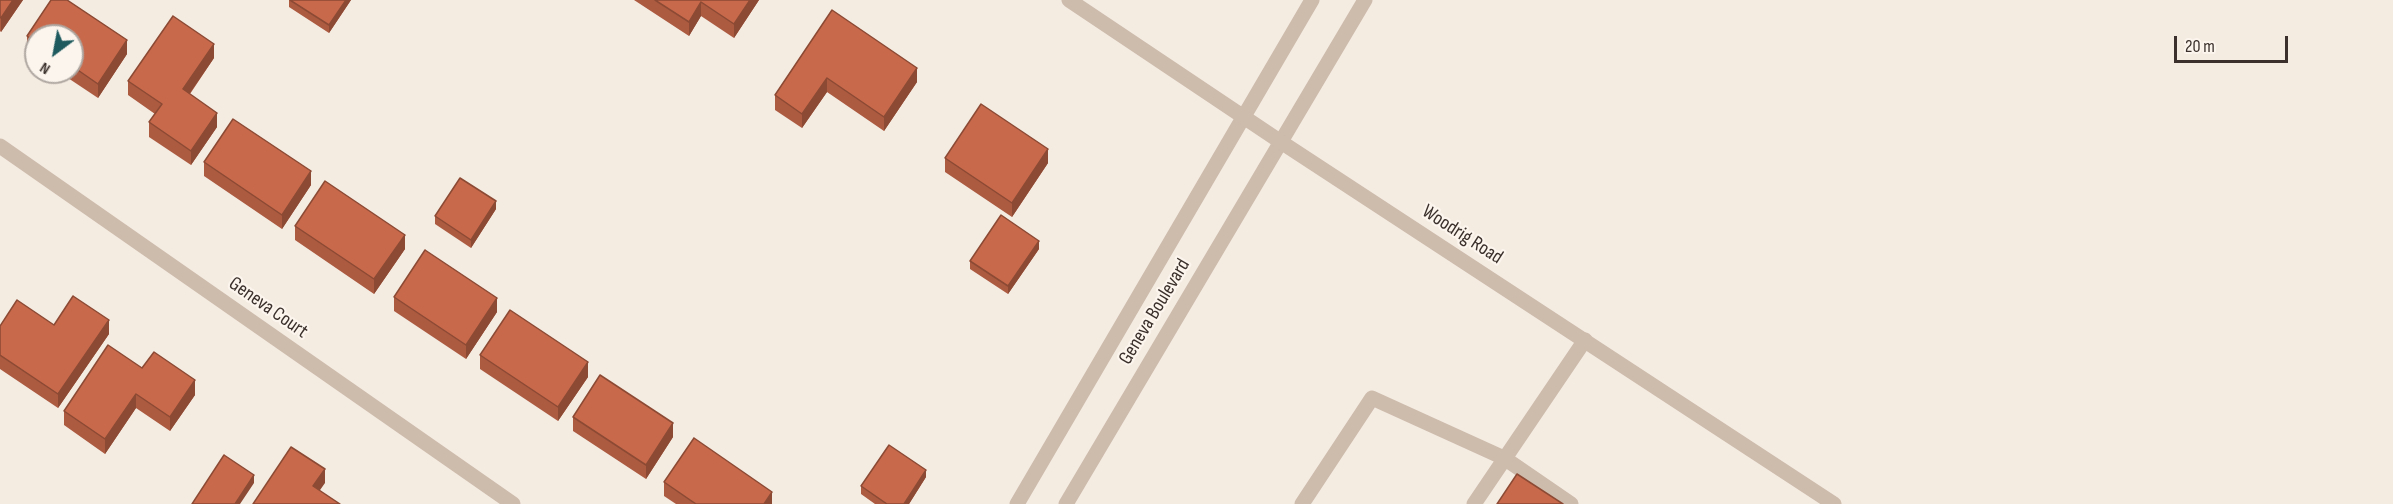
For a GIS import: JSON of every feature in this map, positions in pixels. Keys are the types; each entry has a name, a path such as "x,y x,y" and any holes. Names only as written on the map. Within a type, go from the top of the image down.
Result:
{"street":[{"name":"Woodrig Road","path":"1069,0 1244,118 1834,504"},
{"path":"1017,504 1312,0"},
{"name":"Geneva Boulevard","path":"1066,504 1365,0"},
{"name":"Geneva Court","path":"0,146 513,504"},
{"path":"1474,504 1585,340"},
{"path":"1302,504 1372,398 1504,458 1571,504"}],"building":[{"path":"0,0 13,0 1,18 0,17"},
{"path":"51,0 67,0 127,40 98,84 84,74 84,24 35,24"},
{"path":"290,0 346,0 329,25"},
{"path":"655,0 750,0 734,24 701,2 689,22"},
{"path":"832,10 917,68 884,117 827,78 802,114 775,95"},
{"path":"173,16 214,44 183,89 217,113 191,151 149,122 162,104 128,81"},
{"path":"981,104 1048,149 1012,203 945,158"},
{"path":"233,119 311,171 282,215 204,162"},
{"path":"460,178 496,201 471,240 435,216"},
{"path":"325,181 405,235 374,279 295,226"},
{"path":"1001,215 1039,241 1008,286 970,261"},
{"path":"425,250 497,298 466,345 394,297"},
{"path":"73,296 109,320 58,394 0,355 0,326 17,300 54,325"},
{"path":"510,310 588,362 558,407 480,355"},
{"path":"108,345 142,368 154,352 195,380 170,417 136,394 105,439 64,411"},
{"path":"600,375 673,423 646,465 573,417"},
{"path":"694,438 772,492 764,504 696,504 664,482"},
{"path":"889,445 926,470 904,504 887,504 861,486"},
{"path":"291,447 325,469 313,486 340,504 253,504"},
{"path":"224,455 254,475 235,504 192,504"},
{"path":"1517,474 1563,504 1497,504"}]}
